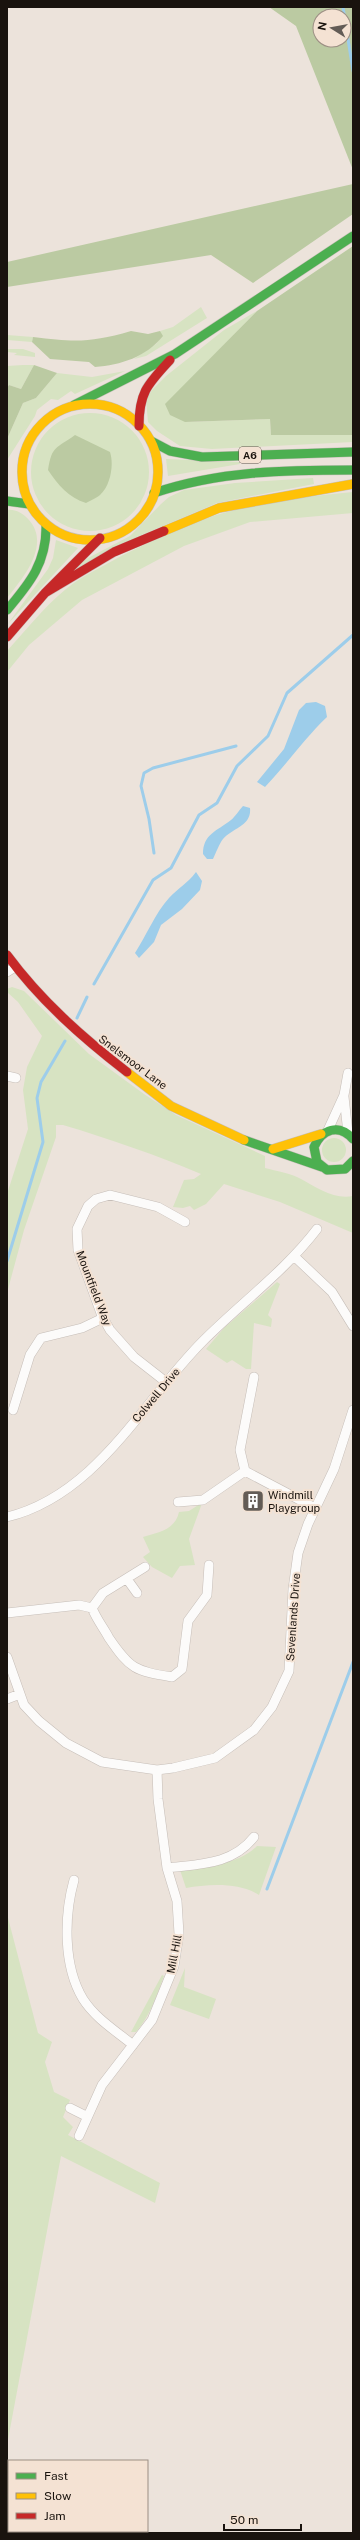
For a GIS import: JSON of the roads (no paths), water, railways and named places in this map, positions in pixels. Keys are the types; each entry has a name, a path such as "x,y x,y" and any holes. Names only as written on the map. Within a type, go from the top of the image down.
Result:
{"main road":[{"path":"100,538 71,536 46,525 29,504 23,487 22,460 28,446 45,422 74,405 175,354 353,236"},
{"path":"139,426 139,403 141,393 175,354"},
{"path":"7,637 44,593 100,538 127,528 145,510 154,493 157,481 158,466 150,441 139,426 124,413 107,406 74,405"},
{"name":"A6","path":"150,441 170,451 202,457 353,452"},
{"path":"12,465 22,460"},
{"name":"A6","path":"154,493 188,481 210,478 353,470"},
{"path":"44,593 114,552 220,508 353,484"},
{"path":"7,501 29,504"},
{"path":"7,610 36,573 44,559 46,525"},
{"name":"Snelsmoor Lane","path":"7,955 11,970 80,1036 144,1087 171,1106 207,1125 244,1141 273,1149 333,1171 349,1170"},
{"path":"273,1149 324,1132 338,1129 350,1136"},
{"path":"322,1167 314,1155 314,1147 324,1132"},
{"path":"349,1170 353,1161"}],"street":[{"path":"324,1132 344,1095 348,1073"},
{"path":"344,1095 350,1136"},
{"name":"Mountfield Way","path":"166,1382 120,1344 103,1318 78,1250 77,1229 88,1206 96,1199 110,1195 158,1207 185,1222"},
{"name":"Colwell Drive","path":"7,1517 20,1514 54,1499 87,1474 166,1382 221,1323 295,1256 318,1229"},
{"path":"295,1256 332,1292 353,1326"},
{"path":"13,1410 30,1355 41,1338 82,1328 103,1318"},
{"path":"254,1377 240,1450 245,1471 315,1508"},
{"name":"Sevenlands Drive","path":"7,1657 24,1705 44,1727 84,1754 102,1762 157,1770 215,1758 254,1730 272,1707 289,1671 293,1589 297,1563 308,1524 334,1469 353,1410"},
{"path":"178,1502 203,1500 245,1471"},
{"path":"7,1613 80,1604 92,1608 99,1624 117,1652 131,1666 145,1672 172,1677 182,1669 188,1622 208,1595 209,1565"},
{"path":"92,1608 103,1593 113,1585 127,1579 145,1567"},
{"path":"127,1579 137,1593"},
{"path":"7,1699 20,1694"},
{"name":"Mill Hill","path":"79,2136 86,2116 102,2085 152,2020 174,1966 179,1934 177,1901 167,1868 158,1799 157,1770"},
{"path":"167,1868 217,1862 236,1854 254,1837"},
{"path":"74,1880 69,1903 68,1941 76,1985 84,2000 96,2014 133,2045"},
{"path":"70,2108 86,2116"}],"water":[{"path":"316,702 325,706 327,717 265,787 257,782 284,749 299,710 306,703"},
{"path":"243,806 250,808 248,819 245,823 223,839 213,859 207,859 203,854 205,842 208,837 232,819"},
{"path":"196,872 202,881 200,890 182,909 161,925 154,942 139,958 135,953 160,910 169,898"}],"waterway":[{"path":"343,7 353,71"},
{"path":"94,984 153,880 171,868 199,815 217,803 237,766 268,736 287,693 353,635"},
{"path":"154,853 149,819 141,786 144,773 153,768 236,746"},
{"path":"77,1018 87,997"},
{"path":"7,1261 43,1142 37,1098 41,1082 65,1041"},
{"path":"267,1889 353,1662"}],"place":[{"name":"Windmill Playgroup","path":"253,1501"}]}
